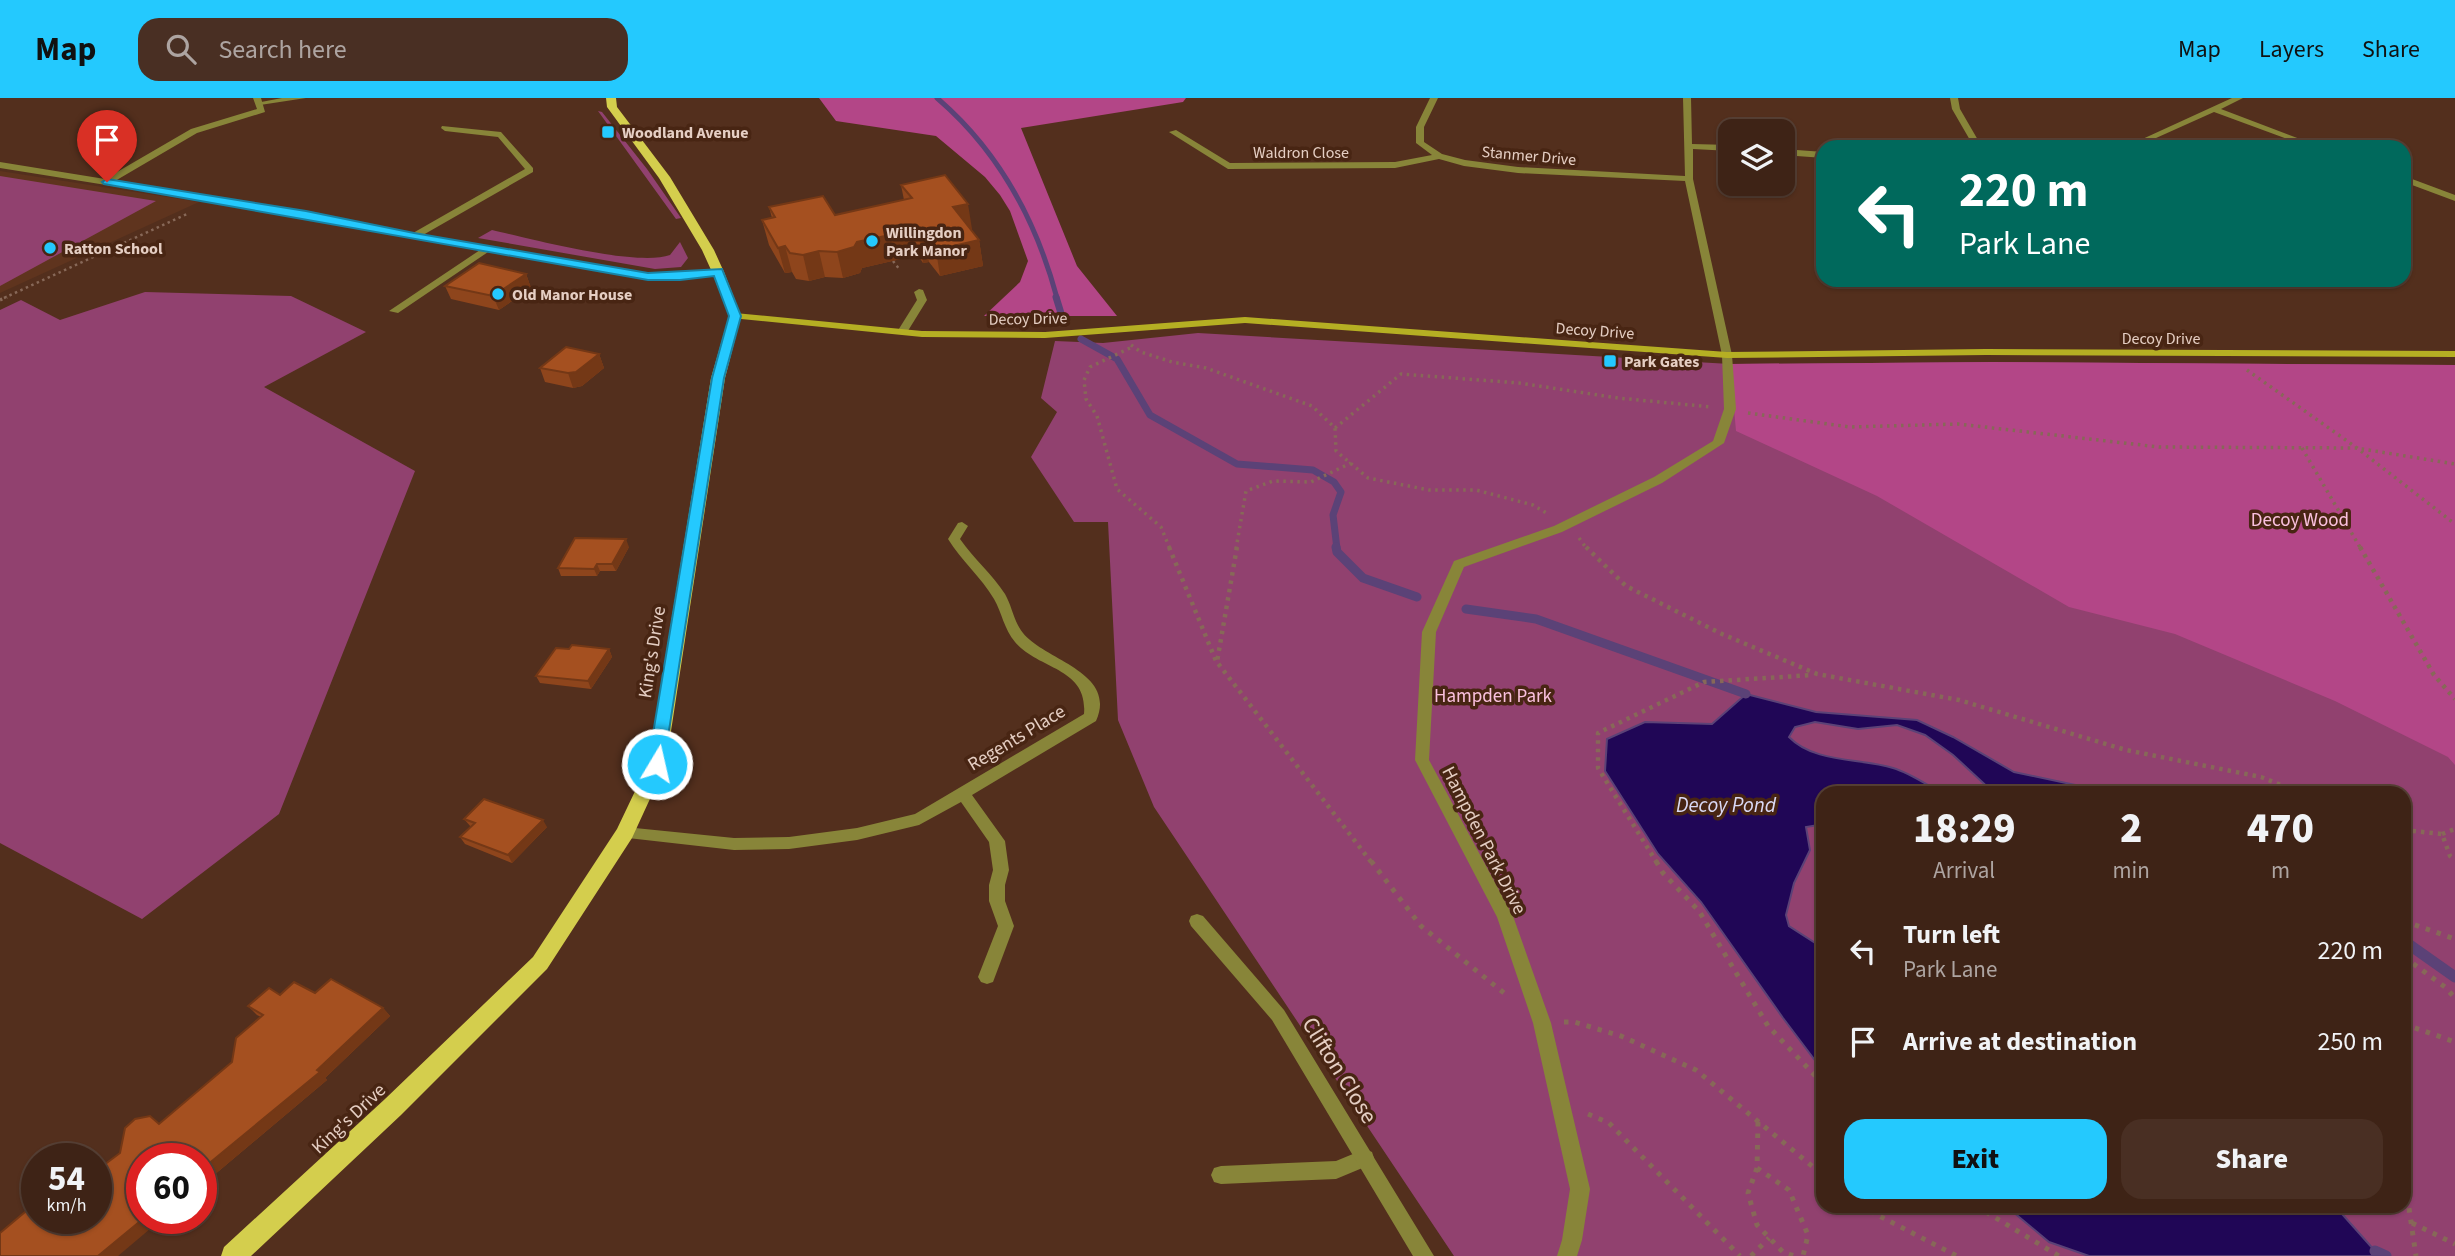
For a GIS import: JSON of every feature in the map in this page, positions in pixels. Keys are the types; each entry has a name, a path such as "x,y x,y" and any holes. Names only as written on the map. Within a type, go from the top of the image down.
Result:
{"main road":[{"path":"611,98 612,107 664,177 708,250 735,316"},
{"name":"King's Drive","path":"233,1256 393,1107 540,963 625,834 657,764 718,378 735,316"}],"street":[{"path":"107,182 194,131 262,110 259,101 302,98"},
{"path":"1434,98 1420,127 1420,143 1438,156"},
{"name":"Hampden Park Drive","path":"1567,1256 1580,1189 1542,1023 1505,916 1422,760 1429,632 1459,564 1568,524 1658,480 1718,443 1730,409 1727,355 1689,179 1687,98"},
{"path":"1954,98 1956,109 1974,140"},
{"path":"2145,140 2239,98"},
{"path":"2215,110 2298,140"},
{"path":"414,236 530,170 501,135 445,128"},
{"name":"Waldron Close","path":"1173,132 1228,166 1395,165 1438,156"},
{"path":"1690,146 1718,147"},
{"path":"1795,153 1816,154"},
{"name":"Stanmer Drive","path":"1438,156 1518,170 1689,179"},
{"path":"0,165 217,200 486,250 648,276 680,277 718,272"},
{"path":"2411,182 2455,198"},
{"path":"394,311 486,250"},
{"path":"902,332 922,300 919,292"},
{"name":"Decoy Drive","path":"735,316 902,332 1045,335 1245,320 1727,355 2455,354"},
{"name":"Regents Place","path":"625,834 734,844 789,843 857,834 919,820 1091,717 1093,701 1085,683 1026,645 1009,625 1003,602 987,578 967,561 954,539 962,526"},
{"name":"Regents Place","path":"963,793 997,841 1001,870 997,901 1006,926 987,977"},
{"name":"Clifton Close","path":"1197,921 1278,1016 1424,1256"},
{"path":"1221,1175 1336,1170 1365,1158"}],"path":[{"path":"0,300 217,200"},
{"path":"893,261 900,270"},
{"path":"1110,330 1133,347 1172,362 1206,368 1312,406 1335,428 1336,451 1368,478 1429,490 1476,490 1532,505 1568,524 1590,553 1626,586 1722,634 1817,674 1959,700 2126,750 2260,777 2283,786"},
{"path":"1133,347 1090,367 1084,380 1086,399 1097,416 1117,489 1161,527 1217,662 1422,926 1542,1023 1574,1022 1621,1036 1696,1070 1816,1169"},
{"path":"2228,354 2285,401 2356,448 2398,483 2455,524"},
{"path":"1335,428 1401,374 1519,383 1850,427 1958,424 2159,447 2356,448 2455,464"},
{"path":"2302,448 2434,676 2455,699"},
{"path":"1217,662 1246,492 1273,481 1311,482 1351,463"},
{"path":"1816,1077 1768,1026 1699,911 1663,873 1598,768 1598,733 1704,682 1817,674"},
{"path":"2411,831 2442,834 2455,829"},
{"path":"2442,834 2450,856 2455,860"},
{"path":"2411,923 2455,939"},
{"path":"2411,962 2445,987 2455,998"},
{"path":"2411,1026 2455,1042"},
{"path":"1758,1121 1757,1168 1748,1193 1757,1225 1783,1252 1794,1256"},
{"path":"1609,1124 1740,1256"},
{"path":"1757,1168 1789,1190 1808,1235 1803,1256"},
{"path":"1874,1213 1957,1256"},
{"path":"1988,1213 2059,1256"},
{"path":"2410,1213 2416,1256"},
{"path":"2411,1223 2455,1244"},
{"path":"1751,1256 1769,1238"}],"shaded area":[{"name":"Ratton School","path":"0,171 199,202 0,293"}],"green space":[{"path":"819,98 1186,98 1183,102 1021,128 1077,266 1117,316 984,316 1020,282 1028,261 1010,211 1000,195 985,177 936,136 836,121"},
{"path":"598,111 602,112 647,169 681,218 676,219"},
{"name":"Ratton School","path":"0,176 156,201 0,286"},
{"path":"492,230 556,245 634,257 654,258 670,255 680,242 688,258 681,267 655,269 478,238"},
{"path":"145,292 291,296 366,332 264,387 415,471 279,814 142,919 0,843 0,310 21,300 60,320"},
{"name":"Hampden Park","path":"1198,333 1730,364 1992,362 2455,365 2455,1256 1454,1256 1154,807 1118,720 1108,522 1074,522 1031,457 1057,412 1041,398 1055,341 1103,343"},
{"name":"Decoy Wood","path":"1992,362 2455,365 2455,765 2448,757 2335,701 2175,634 2069,607 1877,496 1736,431 1730,364"}],"water":[{"name":"Decoy Pond","path":"1746,694 1816,712 1917,720 2014,772 2080,786 1986,786 1953,755 1925,735 1897,725 1858,729 1815,722 1795,727 1789,737 1811,751 1824,756 1893,768 1930,786 1816,786 1816,825 1806,827 1810,850 1794,883 1786,915 1789,926 1816,943 1816,1062 1701,902 1658,854 1605,771 1607,739 1645,722 1712,724"},
{"path":"2014,1213 2341,1213 2375,1251 2375,1256 2089,1256 2049,1242"}],"building":[{"path":"945,175 968,204 953,207 979,240 936,250 925,236 919,237 913,230 857,242 854,247 837,252 819,251 803,255 790,253 785,246 778,248 762,220 775,217 769,207 823,196 835,215 912,198 901,185"},
{"path":"479,263 526,274 493,296 445,286"},
{"path":"566,347 599,354 576,372 540,368"},
{"path":"575,538 626,539 612,564 597,564 594,569 558,568"},
{"path":"572,645 609,649 588,681 536,676 556,648 569,649"},
{"path":"484,799 543,820 508,855 460,837 475,823 464,819"},
{"path":"331,979 383,1008 317,1070 320,1072 217,1157 217,1143 126,1143 126,1233 98,1256 0,1256 0,1233 21,1215 21,1234 112,1234 112,1159 120,1153 125,1128 135,1119 150,1116 159,1124 232,1062 236,1038 263,1015 248,1006 269,988 280,995 294,982 315,993"}],"waterway":[{"path":"937,98 959,119 997,164 1026,214 1057,298"},
{"path":"1056,297 1064,323"},
{"path":"1081,339 1117,359 1150,415 1237,464 1313,470 1334,482 1341,492 1333,515 1337,549"},
{"path":"1336,547 1337,552 1363,578 1417,597"},
{"path":"1466,609 1536,619 1746,694"},
{"path":"2411,946 2455,977"},
{"path":"2375,1251 2386,1256"}],"place":[{"name":"Woodland Avenue","path":"608,132"},
{"name":"Willingdon Park Manor","path":"872,241"},
{"name":"Ratton School","path":"50,248"},
{"name":"Old Manor House","path":"498,294"},
{"name":"Park Gates","path":"1610,361"}],"route":[{"path":"107,182 306,214 486,250 648,276 680,277 718,272 735,316 718,378 657,764"}]}
